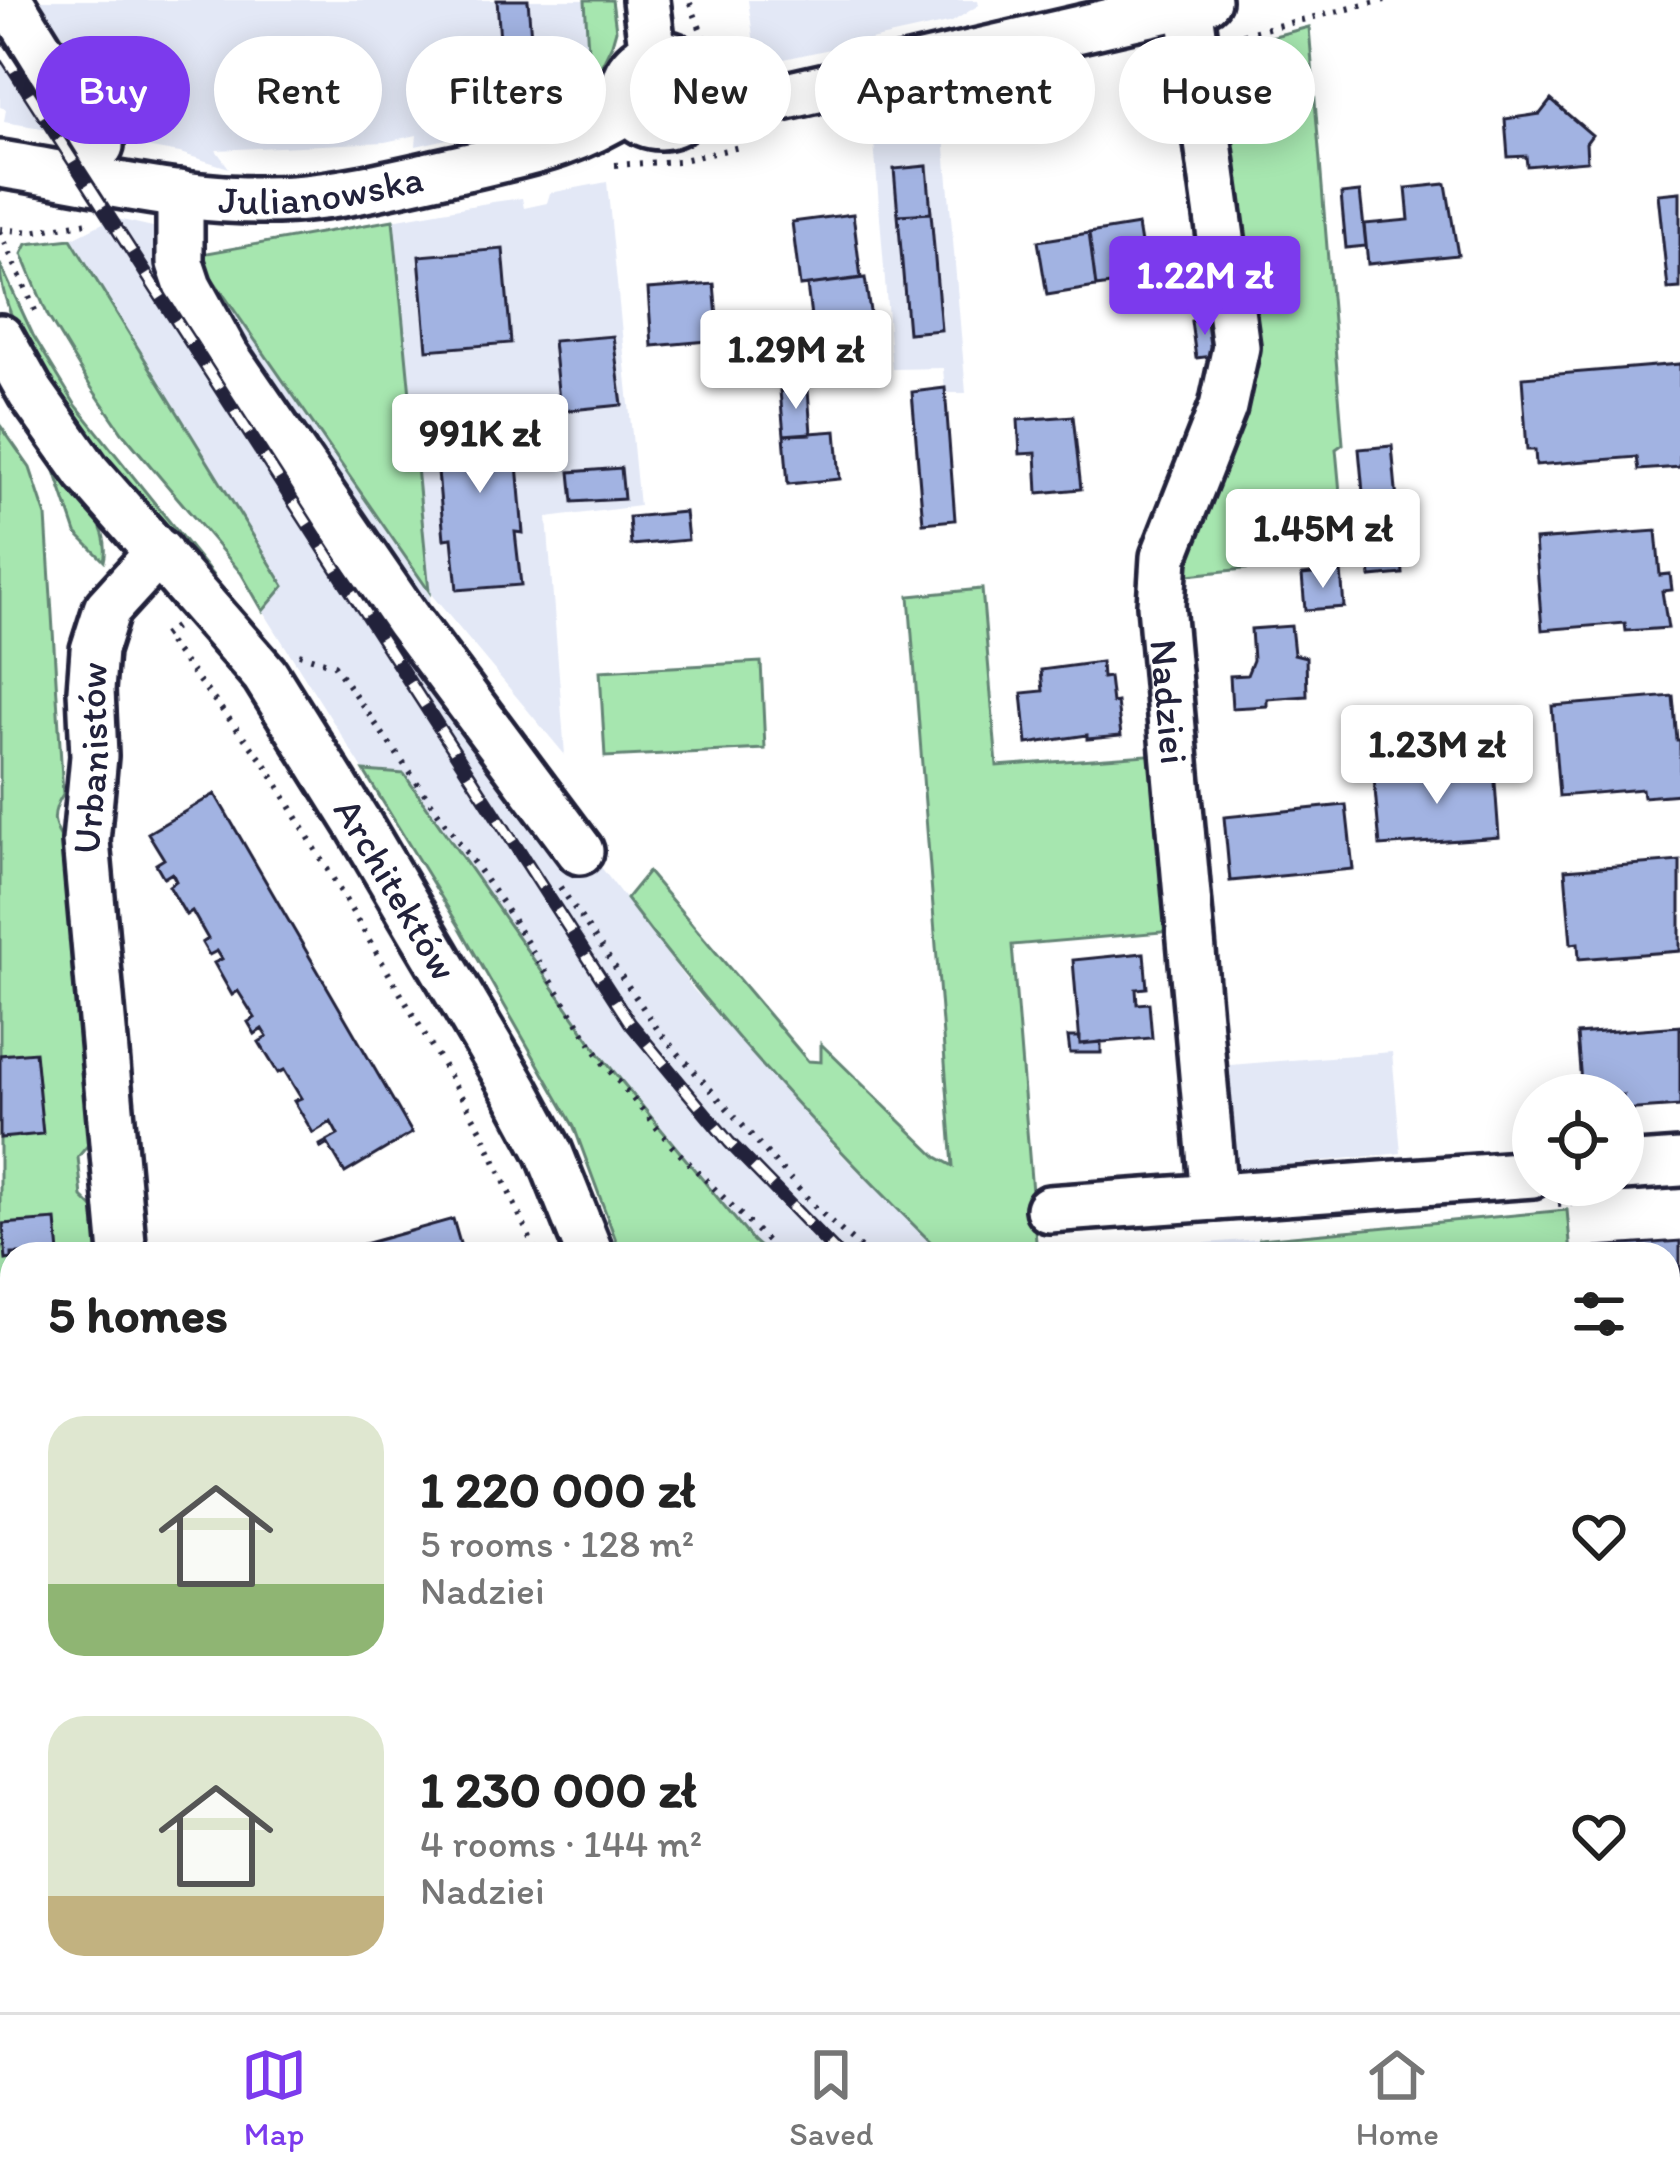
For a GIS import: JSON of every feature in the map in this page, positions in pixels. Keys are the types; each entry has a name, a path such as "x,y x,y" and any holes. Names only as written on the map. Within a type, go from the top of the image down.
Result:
{"street":[{"path":"9,0 100,146"},
{"path":"640,36 646,0"},
{"path":"791,96 1197,17"},
{"name":"Nadziei","path":"1197,17 1236,347 1223,407 1164,557 1161,605 1214,1197"},
{"path":"613,98 625,98 630,73"},
{"path":"613,98 630,111"},
{"name":"Julianowska","path":"0,164 180,194 291,199 337,194 574,141 613,98"},
{"path":"180,194 180,263 226,356 407,619 580,851"},
{"path":"20,329 59,436 158,552"},
{"name":"Urbanistów","path":"122,1242 86,842 94,757 91,690 98,626 107,609 158,552"},
{"name":"Architektów","path":"158,552 265,675 359,825 538,1132 585,1242"},
{"path":"1644,1175 1680,1163"},
{"path":"1049,1209 1512,1175"}],"path":[{"path":"1197,17 1385,0"},
{"path":"613,98 630,65"},
{"path":"607,165 678,161 751,145"},
{"path":"20,329 0,230 31,232 86,224 93,218"},
{"path":"190,616 163,636 266,765 481,1130 532,1242"},
{"path":"298,653 334,665 490,885 604,1064 672,1146 769,1242"},
{"path":"580,851 556,880 661,1034 817,1209 854,1242"}],"shaded area":[{"path":"0,0 585,0 587,36 406,36 406,137 385,142 382,36 214,36 214,144 343,144 216,150 229,168 128,144 190,144 190,36 36,36 36,127 4,122 6,109 0,107"},
{"path":"748,0 978,0 979,5 952,22 889,36 815,36 815,52 791,58 791,36 753,36"},
{"path":"874,144 945,144 966,393 945,393 943,368 892,369"},
{"path":"607,182 639,506 547,518 565,755 430,593 429,604 487,716 693,989 837,1150 931,1242 753,1241 601,1056 404,775 364,771 263,611 283,585 71,239 113,218 188,235 197,255 493,202 522,198 524,208 547,203 550,193"},
{"path":"1392,1052 1401,1153 1226,1171 1218,1066"}],"green space":[{"path":"585,0 612,0 616,30 606,57 606,36 587,36"},
{"path":"1309,27 1310,36 1274,36"},
{"path":"1315,101 1343,444 1336,449 1346,558 1179,576 1253,356 1219,144 1315,144"},
{"path":"393,220 429,591 196,255"},
{"path":"71,239 284,586 263,611 241,573 122,432 48,316 22,254 27,244"},
{"path":"0,264 33,335 75,404 214,577 118,474 51,387 24,343 7,301"},
{"path":"0,425 30,468 46,516 63,794 54,820 67,846 83,1021 78,1027 89,1144 78,1157 82,1197 95,1210 98,1242 0,1242"},
{"path":"53,465 98,521 104,561 76,533"},
{"path":"982,589 997,766 1160,754 1174,931 1012,945 1036,1242 931,1242 778,1082 626,899 648,872 808,1061 821,1062 821,1044 937,1157 953,1166 909,596"},
{"path":"761,662 765,749 605,757 600,671"},
{"path":"364,771 404,774 601,1056 754,1242 617,1242 574,1127"},
{"path":"1567,1210 1570,1242 1259,1242"}],"building":[{"path":"497,0 528,0 531,36 500,36"},
{"path":"1551,100 1592,135 1586,143 1587,161 1527,166 1526,156 1508,157 1505,119 1540,114"},
{"path":"927,166 931,213 898,215 894,169"},
{"path":"1446,184 1458,255 1368,264 1364,224 1409,220 1406,188"},
{"path":"1360,192 1366,246 1346,248 1341,194"},
{"path":"1680,192 1680,288 1668,289 1658,194"},
{"path":"931,213 941,330 908,333 898,215"},
{"path":"853,214 861,278 800,286 792,222"},
{"path":"1138,225 1147,280 1127,283 1132,308 1115,311 1111,285 1096,287 1089,233"},
{"path":"1089,233 1096,287 1047,295 1038,241"},
{"path":"503,249 511,343 427,350 419,256"},
{"path":"865,278 872,325 813,332 807,285"},
{"path":"714,284 719,340 652,346 648,289"},
{"path":"1214,318 1220,355 1196,358 1191,321"},
{"path":"613,336 622,405 560,411 553,341"},
{"path":"1680,364 1680,467 1639,470 1637,457 1536,465 1535,450 1527,450 1522,377"},
{"path":"945,388 955,520 923,523 912,392"},
{"path":"808,389 811,434 784,435 780,391"},
{"path":"512,407 523,533 515,532 521,585 457,590 452,538 444,539 433,415 467,411 475,417 484,416 483,410"},
{"path":"1073,416 1081,489 1038,493 1036,453 1020,454 1018,420"},
{"path":"836,431 840,479 788,484 784,435"},
{"path":"1392,446 1398,512 1365,514 1359,449"},
{"path":"621,468 624,499 573,502 570,472"},
{"path":"685,512 688,540 631,545 629,517"},
{"path":"1398,512 1403,574 1371,577 1365,514"},
{"path":"1656,531 1660,575 1670,574 1672,590 1662,591 1668,628 1626,631 1625,623 1542,630 1535,540"},
{"path":"1341,571 1344,607 1305,610 1302,575"},
{"path":"1291,626 1294,654 1306,657 1307,696 1232,708 1230,676 1247,675 1253,660 1251,629"},
{"path":"1101,662 1102,678 1109,677 1112,703 1117,702 1121,736 1087,739 1087,735 1027,744 1022,693 1043,691 1041,670"},
{"path":"1673,696 1680,740 1680,794 1643,797 1642,789 1559,796 1552,706"},
{"path":"1494,769 1499,837 1380,846 1374,778"},
{"path":"215,794 412,1133 345,1173 328,1144 320,1145 338,1135 331,1122 313,1133 294,1101 301,1098 259,1042 267,1037 262,1029 255,1034 248,1022 255,1018 238,991 232,995 214,963 222,959 217,951 209,955 202,943 208,939 192,911 186,915 169,886 176,881 172,873 164,878 156,864 164,859 148,833"},
{"path":"1346,805 1353,869 1230,881 1224,817"},
{"path":"1680,861 1680,951 1579,959 1578,943 1571,944 1565,870"},
{"path":"1144,953 1147,988 1136,989 1137,1004 1149,1003 1152,1038 1080,1044 1073,960"},
{"path":"1680,1026 1680,1106 1644,1109 1644,1074 1580,1074 1577,1034"},
{"path":"1068,1037 1080,1037 1080,1044 1101,1042 1101,1053 1070,1053"},
{"path":"35,1052 43,1134 0,1138 0,1055"},
{"path":"453,1219 460,1242 371,1242"},
{"path":"56,1220 58,1242 4,1242 3,1224"}],"railway":[{"path":"0,48 630,1023 729,1142 826,1242"}]}
